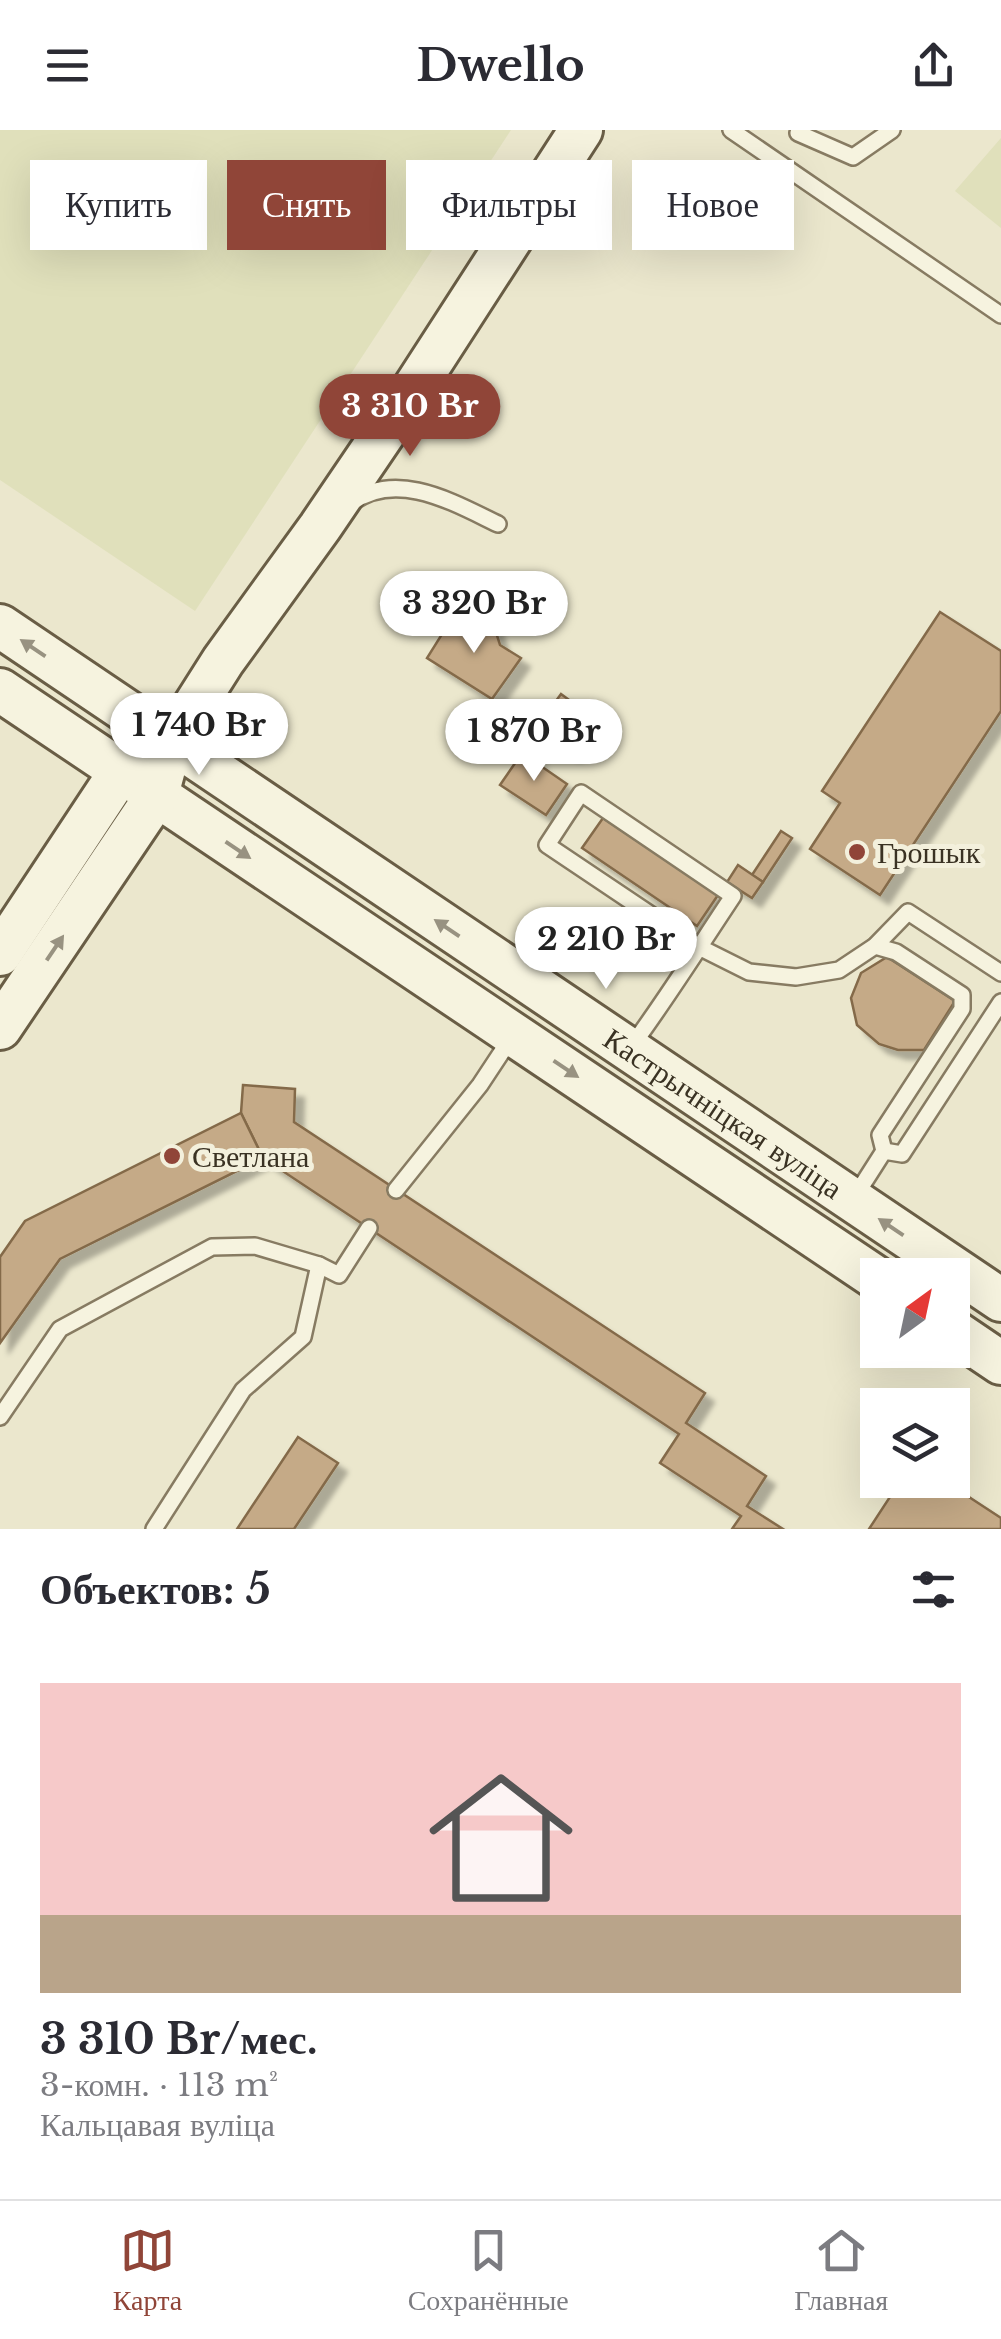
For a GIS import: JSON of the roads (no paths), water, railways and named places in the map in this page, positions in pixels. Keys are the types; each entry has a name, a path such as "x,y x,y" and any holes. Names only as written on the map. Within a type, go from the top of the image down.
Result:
{"main road":[{"path":"0,1028 157,795 171,743 223,661 420,394 581,130"},
{"name":"Кастрычніцкая вуліца","path":"0,626 1001,1300"},
{"name":"Кастрычніцкая вуліца","path":"0,690 860,1268"},
{"path":"0,954 121,771 171,743"},
{"path":"970,1342 1001,1363"}],"lane":[{"path":"731,130 1001,315"},
{"path":"796,131 853,157 892,130"},
{"path":"320,527 358,499 396,487 436,496 498,524"},
{"path":"629,1050 699,947 733,896 581,794 547,844 699,947 750,972 796,977 839,970 875,946 908,912 1001,973"},
{"path":"852,1201 884,1151 880,1135 962,1008 962,995 896,952 875,946"},
{"path":"884,1151 902,1154 1001,1002"},
{"path":"396,1190 480,1086 514,1034"},
{"path":"0,1416 60,1328 212,1247 255,1246 320,1265 339,1275 369,1228"},
{"path":"154,1529 243,1390 302,1337 320,1265"}],"place":[{"name":"Грошык","path":"857,852"},
{"name":"Светлана","path":"172,1156"}]}
